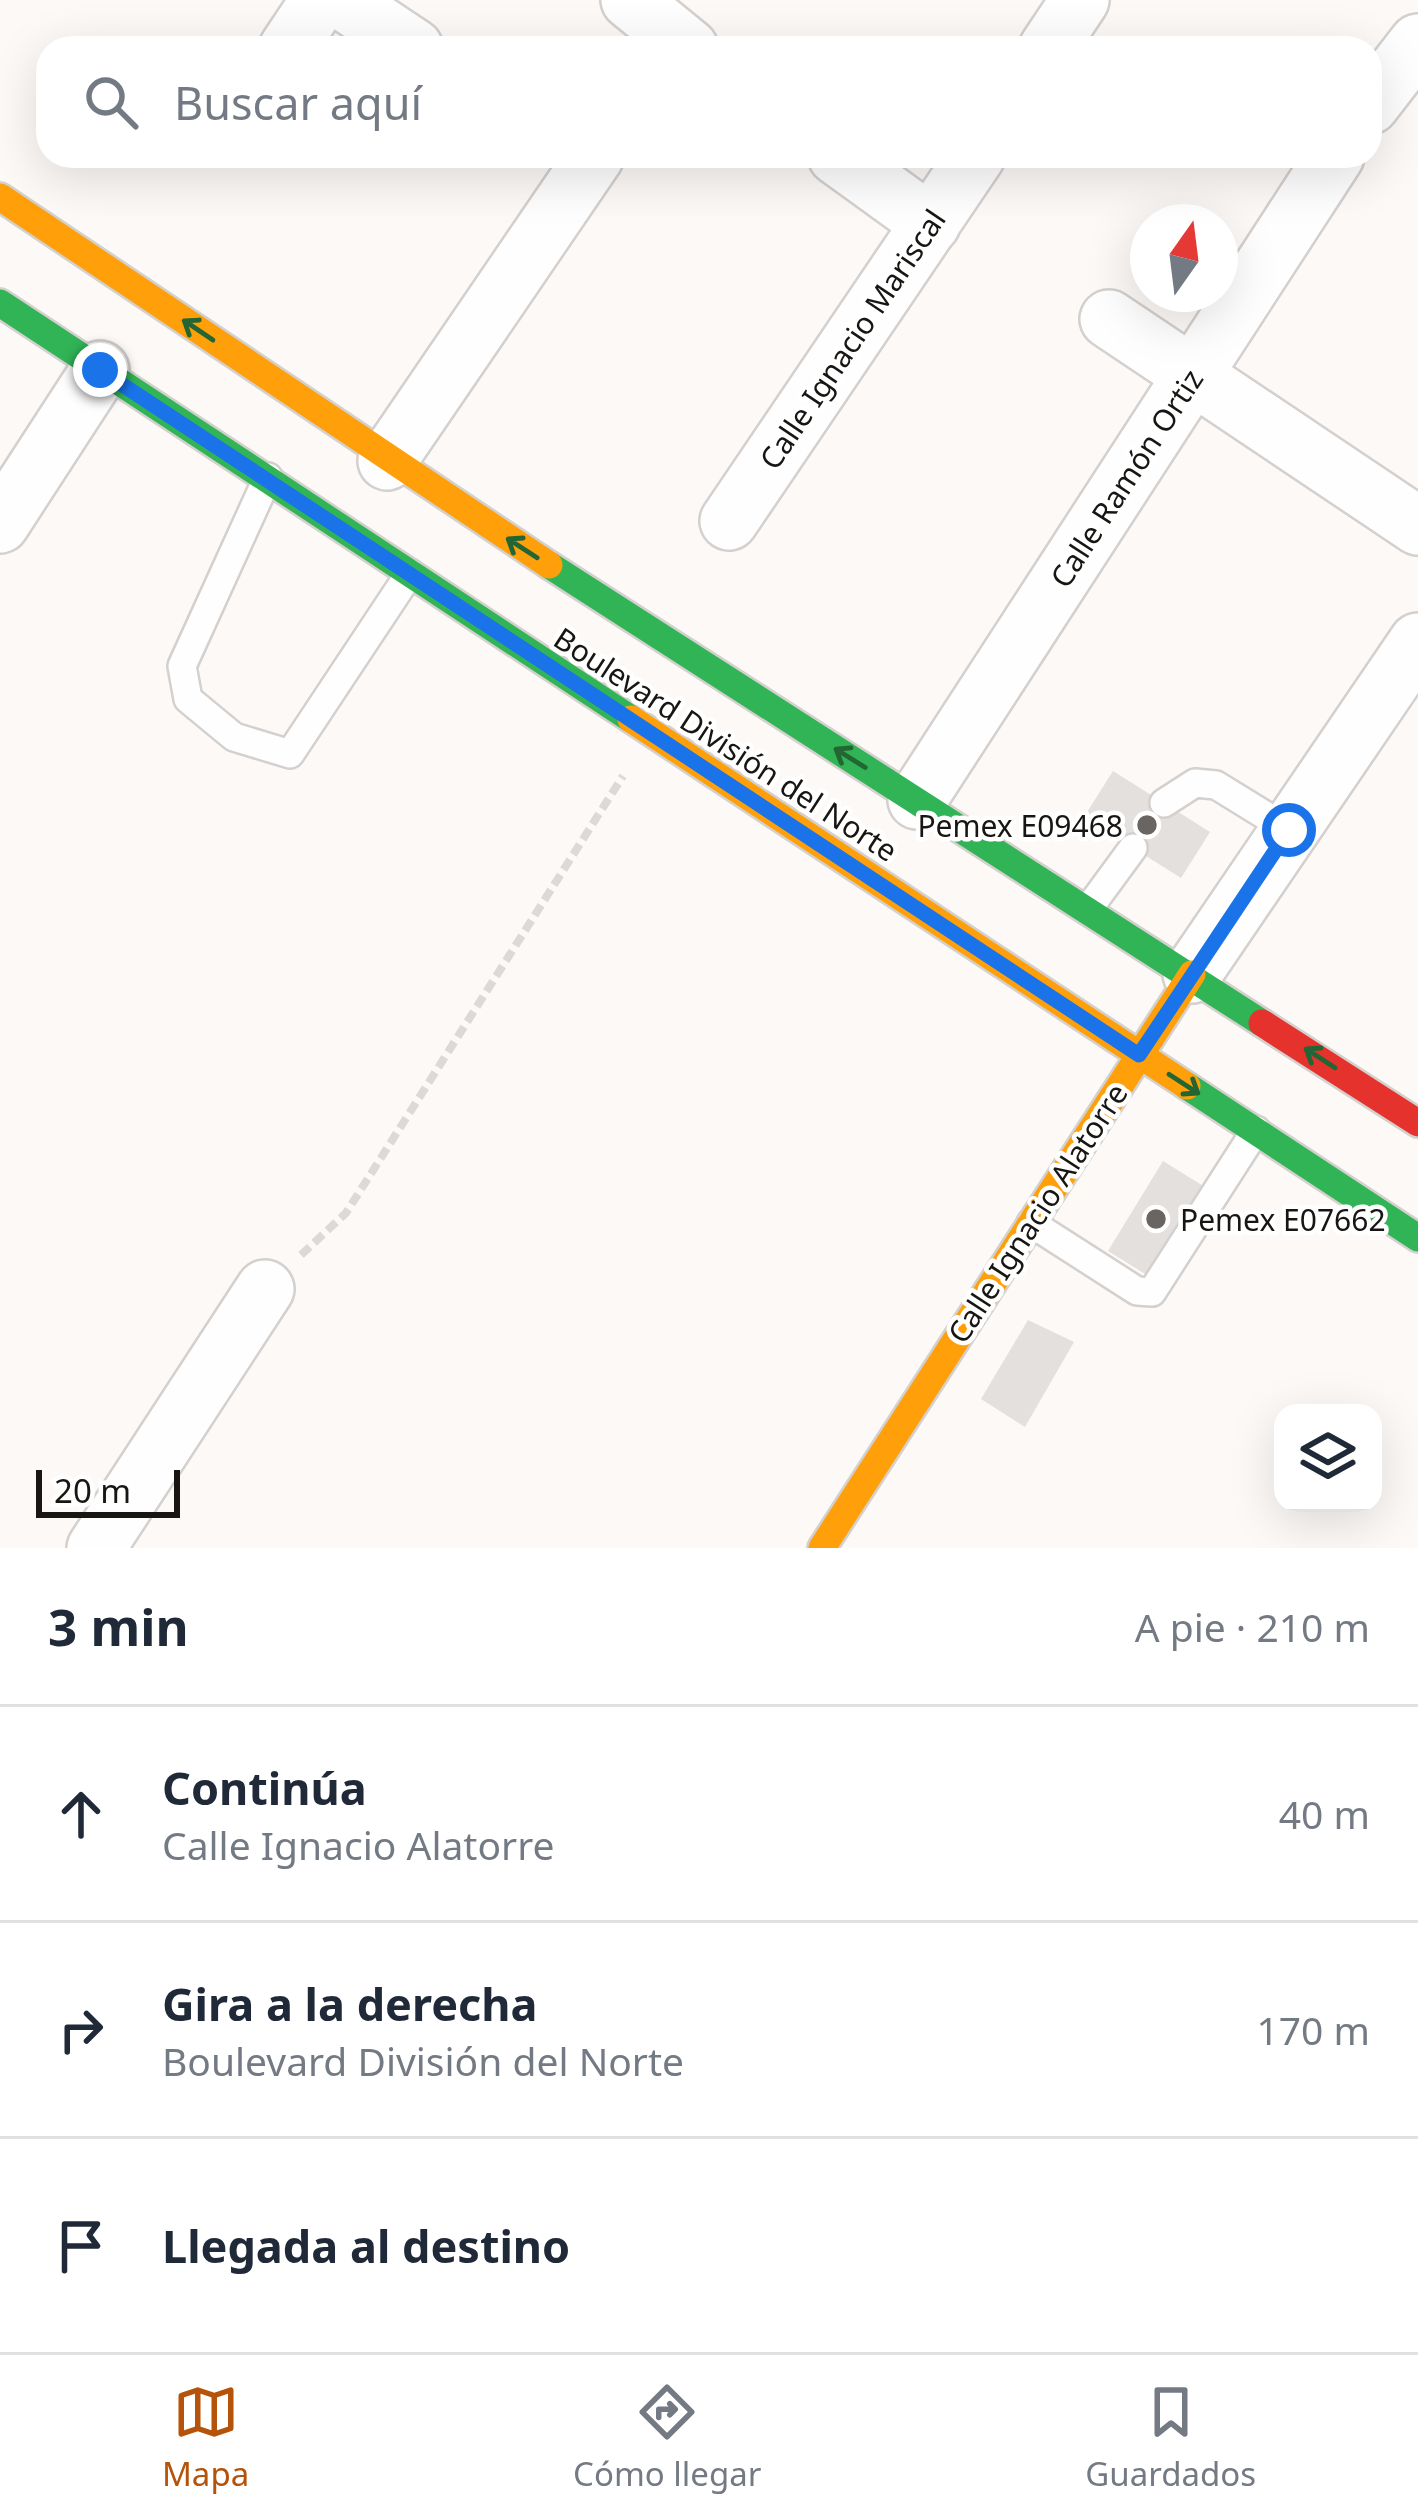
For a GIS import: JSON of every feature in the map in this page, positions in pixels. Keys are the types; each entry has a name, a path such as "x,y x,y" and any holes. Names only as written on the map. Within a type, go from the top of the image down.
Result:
{"main road":[{"name":"Boulevard División del Norte","path":"0,197 388,460 1418,1123"},
{"name":"Boulevard División del Norte","path":"0,303 1418,1238"},
{"name":"Calle Ignacio Alatorre","path":"822,1548 1192,974"}],"street":[{"path":"296,36 320,0"},
{"path":"342,0 396,36"},
{"path":"630,0 668,36"},
{"path":"1056,36 1080,0"},
{"path":"1382,90 1418,44"},
{"path":"388,460 580,168"},
{"path":"854,168 931,224"},
{"name":"Calle Ignacio Mariscal","path":"729,521 968,168"},
{"name":"Calle Ramón Ortiz","path":"917,800 1327,168"},
{"path":"1109,319 1418,526"},
{"path":"0,524 100,370"},
{"name":"Calle Ignacio Alatorre","path":"1192,974 1418,642"},
{"path":"96,1548 265,1289"}],"lane":[{"path":"268,477 182,666 188,699 234,737 290,754 410,573"},
{"path":"1164,803 1195,783 1216,784 1289,830"},
{"path":"1089,908 1133,848"},
{"path":"1031,1223 1137,1291 1152,1292 1256,1130"}],"path":[{"path":"265,1289 346,1213 649,735"}],"building":[{"name":"Pemex E09468","path":"1113,771 1210,832 1181,878 1084,817"},
{"name":"Pemex E07662","path":"1163,1161 1205,1187 1150,1277 1108,1251"},
{"path":"1028,1320 1074,1342 1025,1427 981,1399"}],"traffic: fast":[{"path":"0,303 631,719"},
{"path":"549,565 1262,1023"},
{"path":"1187,1086 1418,1238"}],"traffic: slow":[{"path":"0,197 549,565"},
{"path":"631,719 1187,1086"},
{"path":"822,1548 1192,974"}],"traffic: jam":[{"path":"1262,1023 1418,1123"}],"place":[{"name":"Pemex E09468","path":"1147,825"},
{"name":"Pemex E07662","path":"1156,1219"}],"route":[{"path":"100,370 1139,1055 1289,830"}]}
